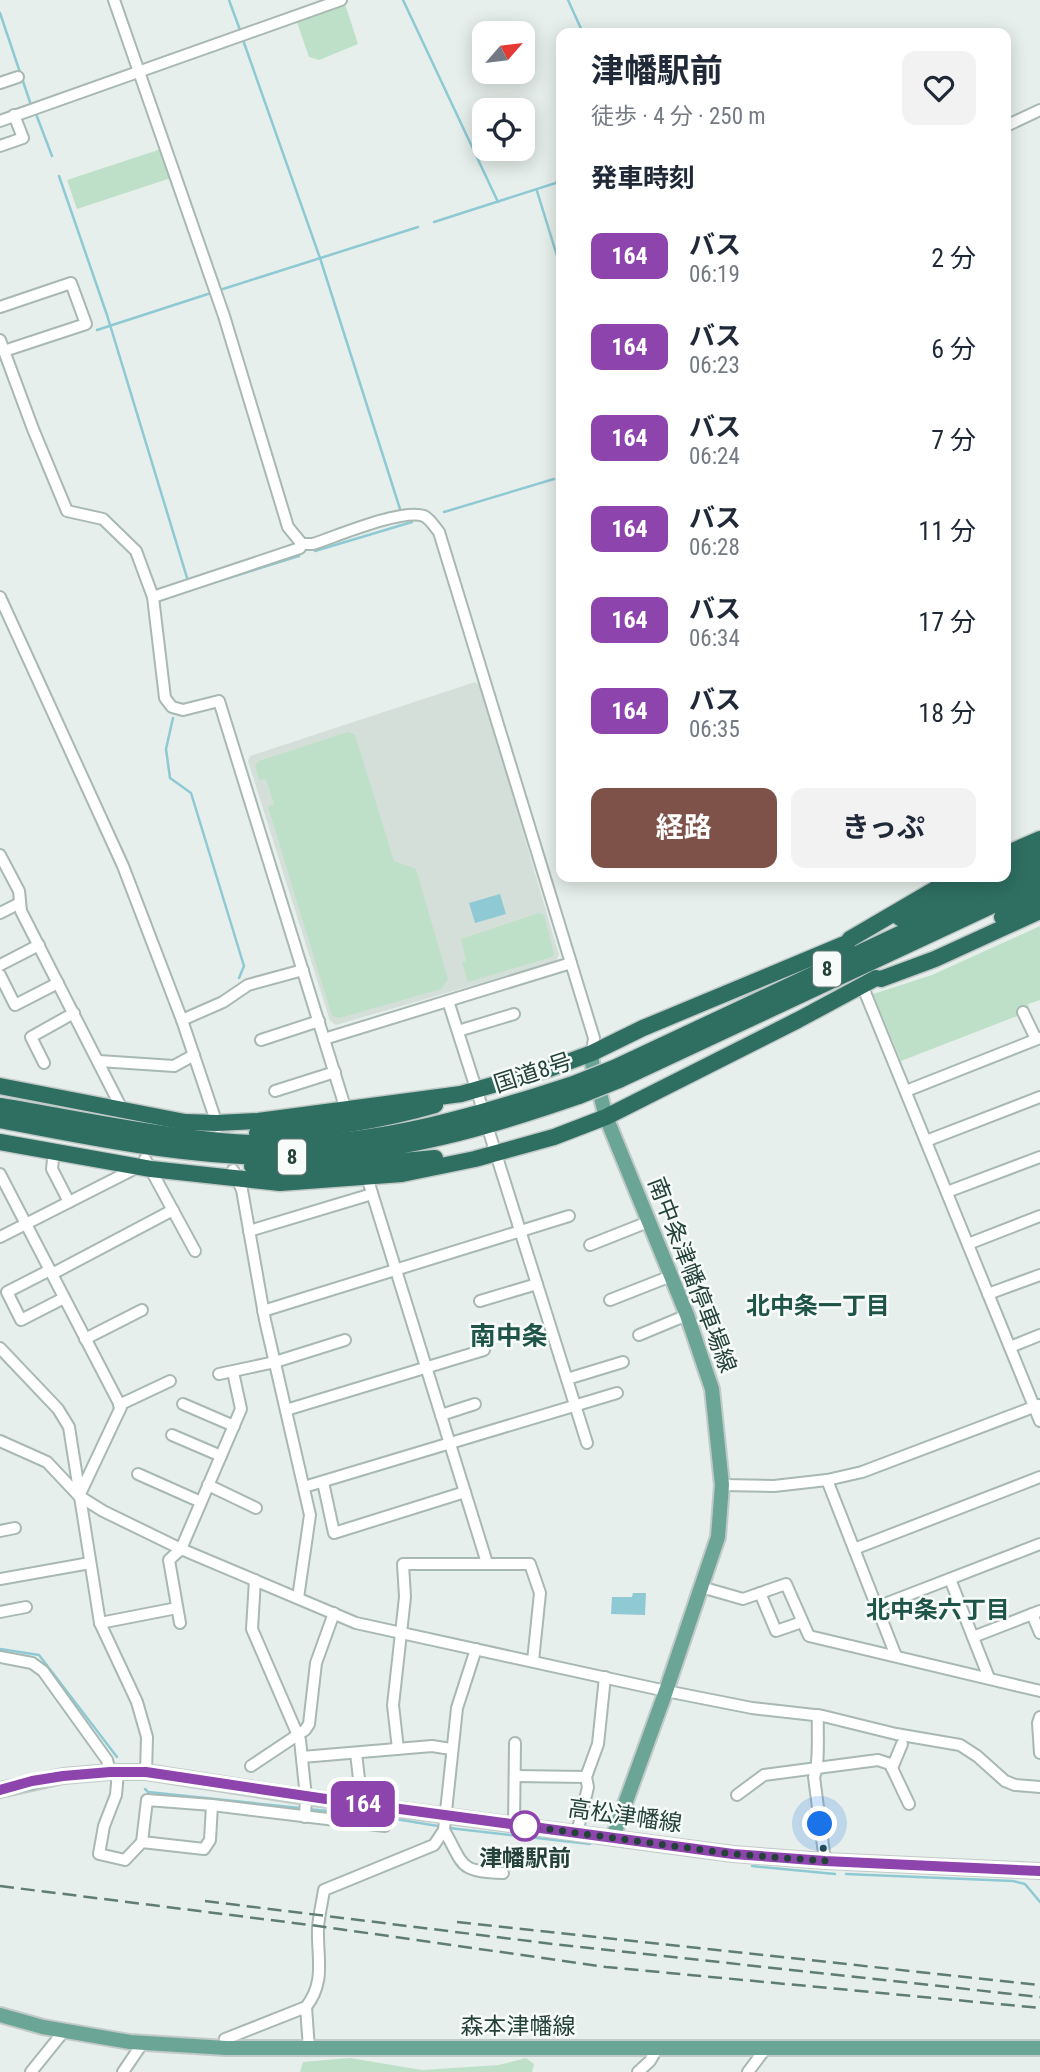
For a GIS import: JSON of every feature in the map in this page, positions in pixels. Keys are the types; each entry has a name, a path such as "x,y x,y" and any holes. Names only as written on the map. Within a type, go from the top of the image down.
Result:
{"highway":[{"path":"1011,853 1036,852"},
{"path":"1011,867 1036,852"},
{"name":"国道8号","path":"1011,865 1036,852"},
{"path":"847,943 947,882"},
{"name":"国道8号","path":"617,1074 979,882"},
{"path":"2,1082 124,1113 218,1125 473,1096 592,1053 643,1028 778,977 980,882"},
{"name":"国道8号","path":"0,1120 206,1154 247,1157 302,1157 391,1148 440,1138 519,1116 1040,883"},
{"path":"0,1142 145,1165 235,1174 280,1183 367,1177 439,1167 554,1137 606,1117 795,1014 869,981 1040,897"},
{"path":"869,981 935,958 1040,911"},
{"name":"国道8号","path":"0,1105 140,1130 219,1141 280,1144 388,1135 578,1090"},
{"name":"8","path":"140,1130 154,1125 242,1134 324,1128 408,1113 455,1098 473,1096"},
{"name":"8","path":"41,1128 52,1135 163,1155 279,1169 307,1170 491,1153"}],"main road":[{"name":"南中条津幡停車場線","path":"592,1053 592,1063 606,1117 687,1315 712,1389 723,1485 718,1538 613,1837"},
{"name":"高松津幡線","path":"0,1790 63,1776 146,1772 306,1808 444,1823 514,1825 733,1854 1040,1871"},
{"name":"森本津幡線","path":"0,2015 64,2031 142,2044 226,2048 1040,2048"}],"street":[{"path":"114,0 224,316 288,527 302,544"},
{"path":"0,121 341,0"},
{"path":"0,83 18,77"},
{"path":"1011,124 1040,110"},
{"path":"0,146 23,138 14,116"},
{"path":"0,307 71,283 86,324 2,345 67,511 103,519 136,551 153,597 165,698 172,707 183,710 219,701 346,1110"},
{"path":"302,544 313,544 396,516 416,514 427,517 439,532 594,1038 592,1053"},
{"path":"153,597 300,548 302,544"},
{"path":"0,597 123,866 182,1020 218,1125"},
{"path":"0,855 19,891 21,911 124,1113"},
{"path":"0,914 20,903"},
{"path":"0,965 39,945"},
{"path":"324,1038 571,963"},
{"path":"182,1020 223,1002 248,985 303,970"},
{"path":"0,975 15,1005 58,983"},
{"path":"869,981 906,1091 1010,1347 1037,1405 1040,1421"},
{"path":"448,1001 473,1096"},
{"path":"906,1091 1038,1039 1023,1012"},
{"path":"44,1063 31,1037 74,1013"},
{"path":"458,1031 514,1014"},
{"path":"261,1040 319,1021"},
{"path":"99,1061 174,1066 194,1055"},
{"path":"275,1091 334,1072"},
{"path":"926,1141 1040,1097"},
{"path":"490,1135 491,1153 521,1233 587,1443"},
{"path":"54,1150 52,1170 69,1202"},
{"path":"947,1192 1040,1157"},
{"path":"0,1237 145,1165 195,1251"},
{"path":"0,1174 121,1407 79,1496"},
{"path":"235,1174 242,1190 263,1311 310,1515 298,1598"},
{"path":"367,1177 487,1563"},
{"path":"249,1231 372,1194"},
{"path":"64,1298 21,1320 7,1292 173,1210"},
{"path":"263,1311 569,1216"},
{"path":"968,1244 1040,1216"},
{"path":"590,1245 648,1222"},
{"path":"988,1294 1040,1275"},
{"path":"610,1300 671,1276"},
{"path":"480,1301 537,1283"},
{"path":"85,1339 142,1310"},
{"path":"639,1335 687,1315"},
{"path":"1010,1347 1040,1335"},
{"path":"219,1374 275,1362 345,1340"},
{"path":"0,1348 64,1418 71,1436 100,1623 136,1702 147,1737 146,1772"},
{"path":"286,1410 484,1350"},
{"path":"567,1379 622,1362"},
{"path":"180,1623 169,1560 181,1549 241,1409 233,1372"},
{"path":"119,1405 170,1381"},
{"path":"304,1487 617,1393"},
{"path":"184,1404 234,1426"},
{"path":"440,1415 475,1404"},
{"path":"723,1485 774,1486 827,1480 862,1472 1037,1405"},
{"path":"172,1435 221,1456"},
{"path":"0,1441 47,1462 79,1496 103,1511 181,1549 356,1623 666,1691 752,1708 818,1715 896,1734 960,1745 1005,1781 1015,1785 1040,1787"},
{"path":"138,1474 201,1502"},
{"path":"854,1549 1040,1477"},
{"path":"827,1480 896,1656"},
{"path":"323,1482 334,1533 465,1492"},
{"path":"208,1485 256,1508"},
{"path":"0,1531 15,1528"},
{"path":"877,1607 1040,1544"},
{"path":"0,1579 90,1563"},
{"path":"398,1749 393,1705 405,1597 403,1564 530,1564 540,1594 533,1661"},
{"path":"950,1579 989,1678"},
{"path":"255,1580 252,1629 298,1734 306,1808"},
{"path":"701,1587 743,1599 786,1584 808,1636 1040,1691"},
{"path":"760,1593 776,1631 802,1622"},
{"path":"0,1612 26,1607"},
{"path":"100,1623 177,1608"},
{"path":"972,1636 1036,1612 1040,1633"},
{"path":"251,1766 309,1724 316,1663 334,1613"},
{"path":"309,2049 306,2007 319,1986 318,1926 324,1890 434,1845 444,1823 457,1708 476,1649"},
{"path":"0,1657 32,1663 43,1671 114,1772 116,1795 104,1826 99,1854 125,1860 142,1842 147,1800 306,1808 385,1826"},
{"path":"577,1833 587,1787 586,1777 598,1744 605,1677"},
{"path":"818,1715 818,1767 814,1777 825,1861"},
{"path":"1040,1717 1040,1753"},
{"path":"514,1743 514,1825"},
{"path":"892,1768 902,1744"},
{"path":"302,1758 432,1746 451,1749"},
{"path":"356,1753 359,1779"},
{"path":"737,1796 764,1775 878,1760 890,1764 909,1804"},
{"path":"515,1776 586,1777"},
{"path":"142,1842 204,1849 210,1840 212,1805"},
{"path":"444,1823 467,1868 476,1872 503,1873"},
{"path":"226,2048 225,2039 306,2007"},
{"path":"31,2072 64,2031"},
{"path":"123,2072 142,2044"},
{"path":"748,2072 766,2048"},
{"path":"638,2072 657,2049"}],"shaded area":[{"path":"475,682 480,685 559,955 556,961 336,1025 330,1021 248,761 250,756"}],"green space":[{"path":"345,4 358,44 319,60 309,57 297,22"},
{"path":"161,149 171,178 77,209 67,180"},
{"path":"348,732 355,735 394,861 416,869 448,979 441,989 339,1018 332,1016 268,807 274,804 266,779 259,780 255,766 259,761"},
{"path":"539,913 544,915 554,954 552,957 468,982 462,962 466,961 461,939"},
{"path":"1040,926 1040,1000 1028,1004 1030,1011 901,1061 873,994 932,975"},
{"path":"350,2058 422,2070 499,2065 526,2058 534,2064 532,2072 300,2072 303,2062"}],"water":[{"path":"500,894 506,914 475,923 469,903"},
{"path":"633,1593 646,1593 645,1615 611,1614 612,1597 632,1597"}],"waterway":[{"path":"229,0 240,30"},
{"path":"403,0 498,202"},
{"path":"568,0 581,28"},
{"path":"0,13 30,102"},
{"path":"243,40 320,258 400,509"},
{"path":"36,114 52,156"},
{"path":"59,176 107,315 188,581"},
{"path":"434,222 556,183"},
{"path":"537,191 556,253"},
{"path":"223,289 418,227"},
{"path":"97,330 211,293"},
{"path":"444,512 554,479"},
{"path":"315,551 412,522"},
{"path":"203,586 299,556"},
{"path":"173,718 166,749 170,778 191,793 244,966 239,978"},
{"path":"0,1649 39,1655 117,1757"},
{"path":"145,1789 148,1792 300,1808"},
{"path":"307,1809 371,1815 438,1826"},
{"path":"449,1828 590,1844"},
{"path":"752,1866 835,1874"},
{"path":"846,1874 1013,1881 1025,1884 1040,1902"}],"railway":[{"path":"0,1886 318,1926 606,1967 1040,2008"},
{"path":"205,1901 553,1944 1040,1997"},
{"path":"457,1922 1040,1985"}],"bus line":[{"name":"164","path":"0,1790 63,1776 146,1772 733,1854 1040,1871"}],"place":[{"name":"津幡駅前","path":"525,1826"}],"district":[{"name":"北中条一丁目","path":"818,1306"},
{"name":"南中条","path":"509,1336"},
{"name":"北中条六丁目","path":"938,1610"}],"route":[{"path":"525,1826 733,1854 825,1861 820,1824"}]}
